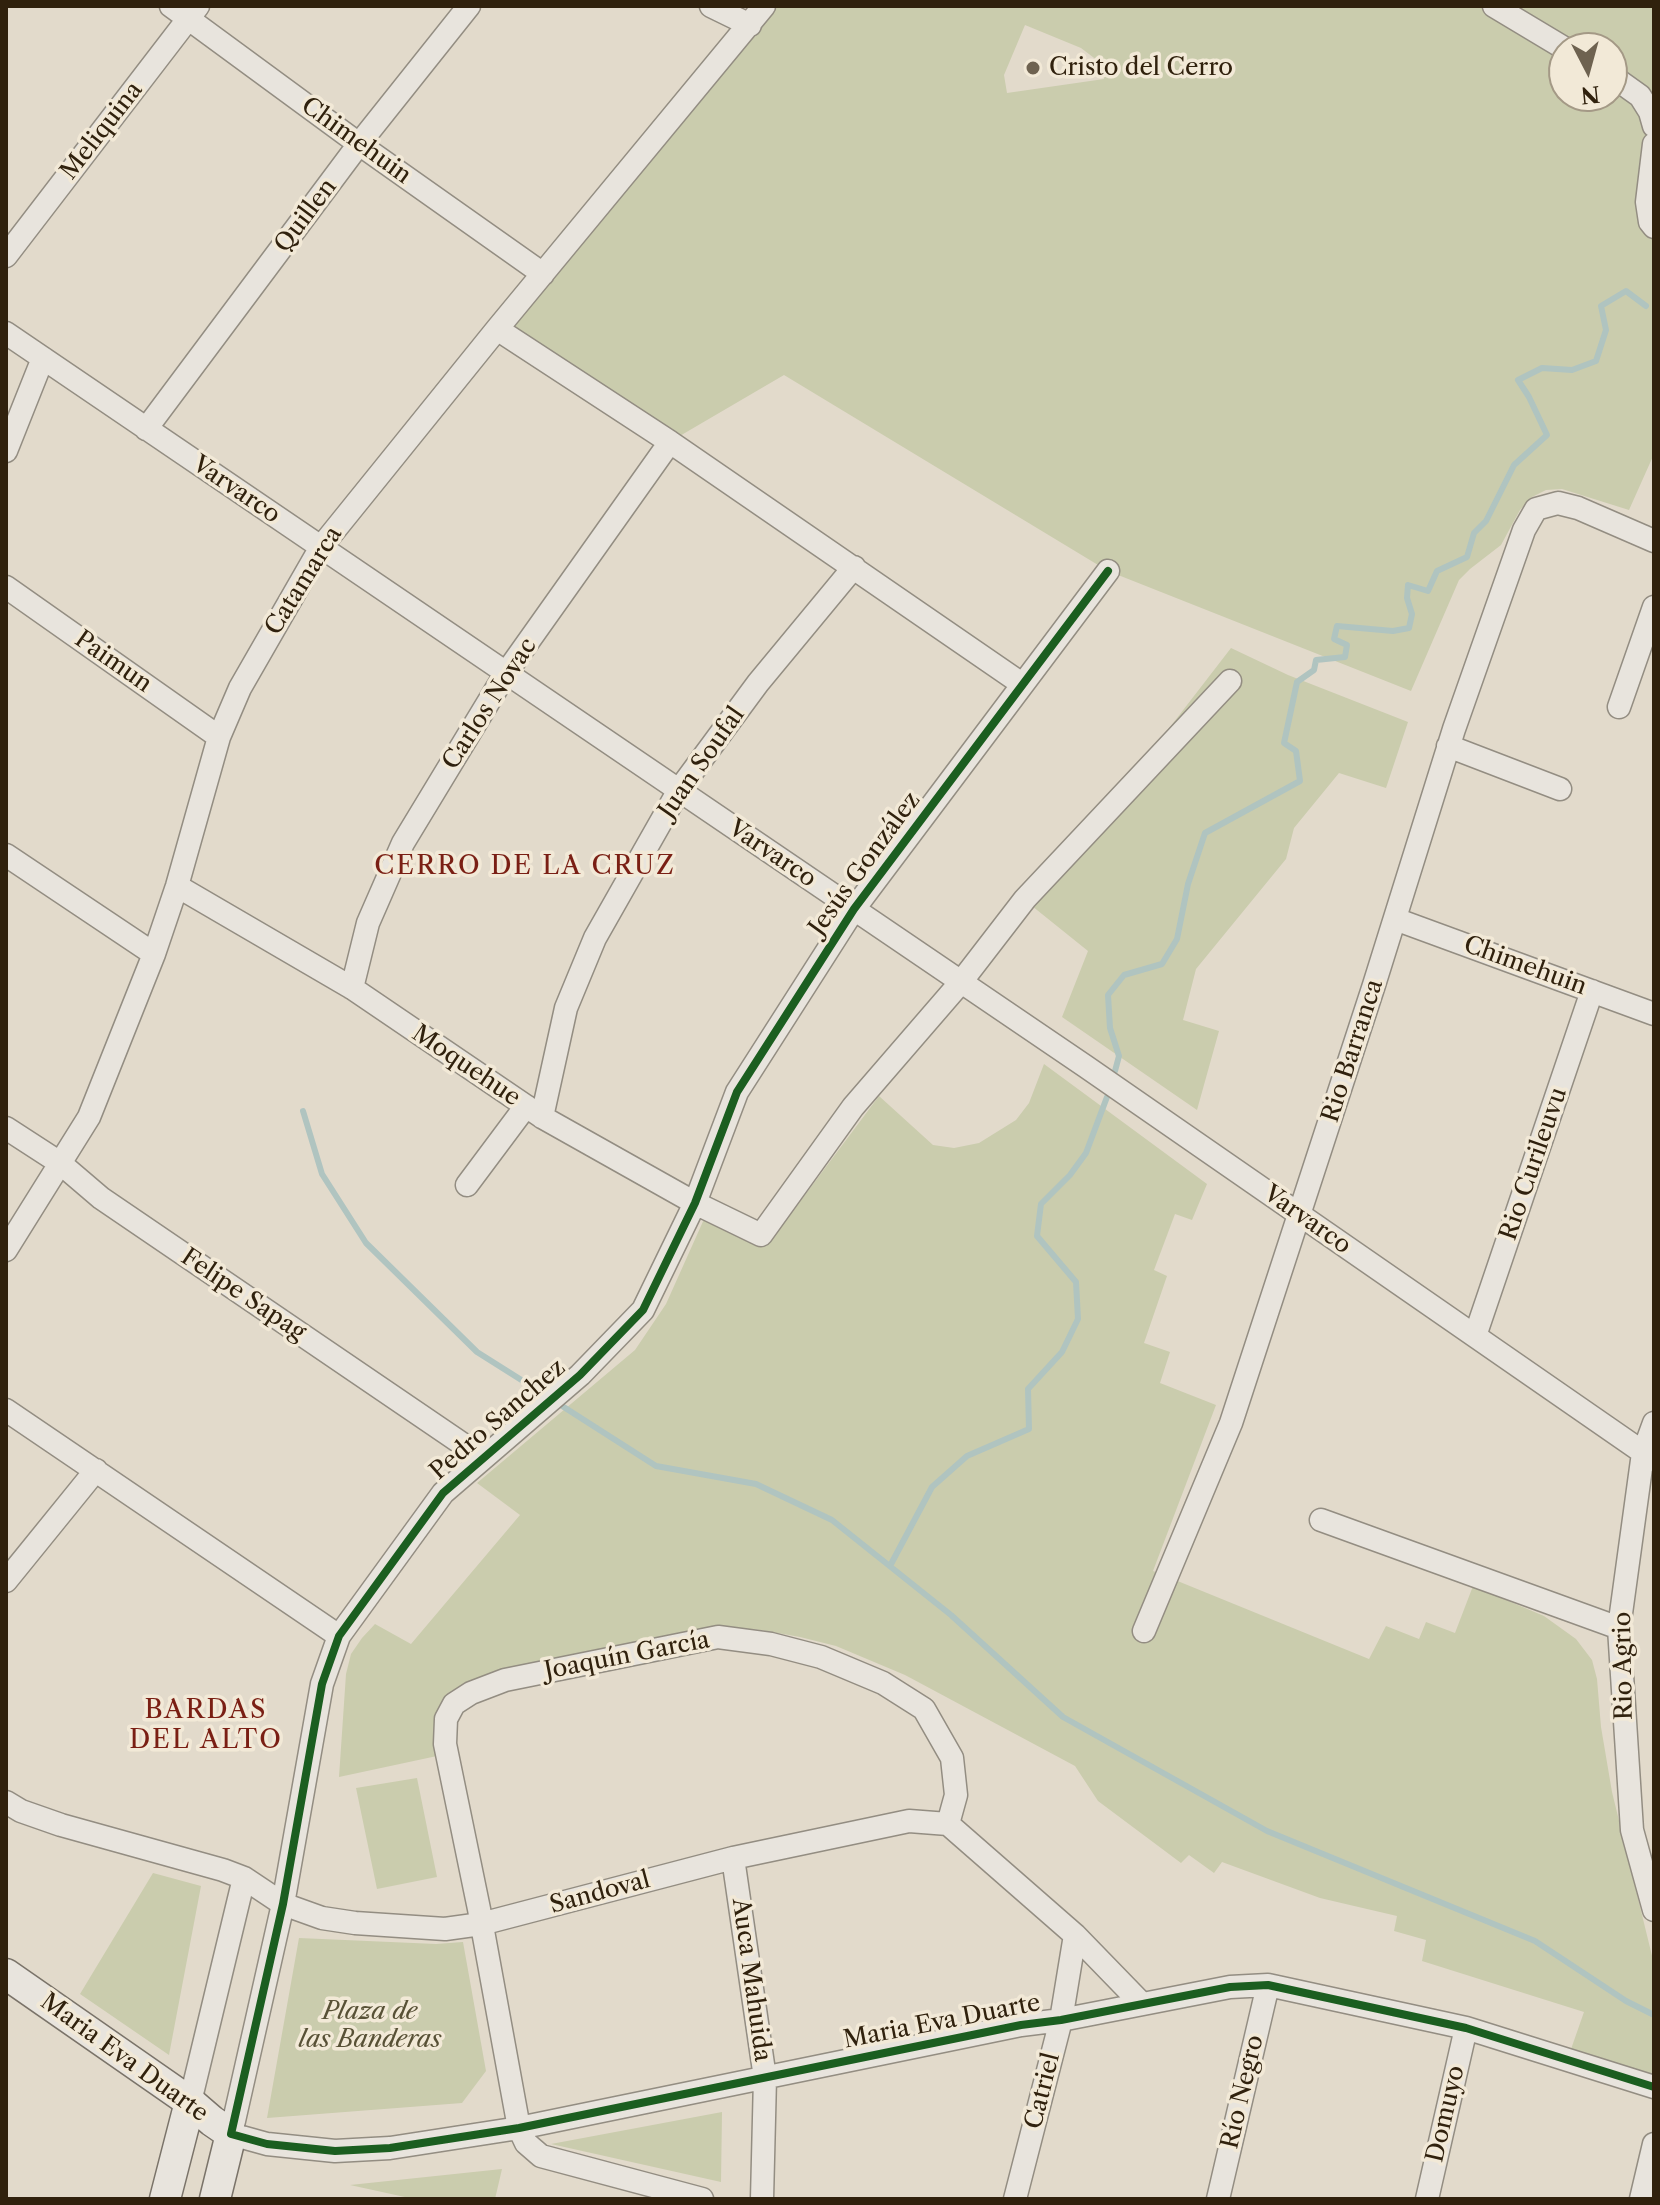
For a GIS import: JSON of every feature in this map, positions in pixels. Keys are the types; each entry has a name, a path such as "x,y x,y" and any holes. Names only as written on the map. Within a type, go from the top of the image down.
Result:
{"main road":[{"name":"Maria Eva Duarte","path":"6,1974 231,2134"},
{"path":"165,2199 190,2102"},
{"path":"215,2199 231,2134"}],"street":[{"name":"Quillen","path":"146,429 359,144 469,6"},
{"path":"711,6 750,25"},
{"name":"Catamarca","path":"6,1250 89,1117 154,954 177,886 219,737 240,688 321,547 764,6"},
{"path":"1494,6 1548,38"},
{"name":"Chimehuin","path":"186,10 359,144 543,274"},
{"name":"Meliquina","path":"6,256 186,10"},
{"path":"1628,87 1640,96 1654,126"},
{"path":"1654,144 1647,202 1650,222 1654,227"},
{"path":"497,329 670,442 1022,684"},
{"name":"Varvarco","path":"6,333 961,982 1649,1457"},
{"path":"6,451 43,358"},
{"name":"Carlos Novac","path":"352,988 368,923 403,843 506,673 670,442"},
{"name":"Rio Barranca","path":"1144,1631 1231,1423 1448,746 1524,530 1536,509 1558,503 1578,508 1654,541"},
{"name":"Juan Soufal","path":"534,1112 566,1008 595,938 679,790 758,683 854,567"},
{"name":"Jesús González","path":"695,1203 737,1092 854,909 1108,571"},
{"name":"Paimun","path":"6,587 219,737"},
{"path":"1619,707 1654,607"},
{"path":"961,982 1025,899 1230,681"},
{"path":"1448,746 1560,789"},
{"path":"6,855 154,954"},
{"name":"Moquehue","path":"177,886 352,988 534,1112 695,1203 761,1235 853,1107 961,982"},
{"name":"Chimehuin","path":"1395,919 1654,1014"},
{"name":"Rio Curileuvu","path":"1475,1336 1592,991"},
{"path":"467,1185 534,1112"},
{"name":"Felipe Sapag","path":"6,1128 60,1163 101,1198 483,1458"},
{"name":"Pedro Sanchez","path":"231,2134 283,1904 322,1684 339,1636 443,1493 580,1375 643,1310 695,1203"},
{"path":"6,1410 339,1636"},
{"name":"Rio Agrio","path":"1654,1423 1619,1628 1632,1830 1654,1910"},
{"path":"6,1581 96,1470"},
{"path":"1321,1520 1619,1628"},
{"name":"Joaquín García","path":"481,1924 445,1744 446,1719 454,1704 471,1693 505,1680 718,1637 771,1644 821,1657 883,1683 924,1709 952,1758 956,1795 948,1824"},
{"name":"Sandoval","path":"6,1802 21,1811 61,1825 223,1870 244,1878 283,1904 322,1918 445,1929 481,1924 733,1858 909,1821 948,1824"},
{"path":"948,1824 1075,1935 1142,2004"},
{"name":"Auca Mahuida","path":"733,1858 765,2078 762,2199"},
{"path":"190,2102 244,1878"},
{"path":"481,1924 519,2128 526,2143 541,2156 702,2199"},
{"name":"Catriel","path":"1015,2199 1061,2020 1075,1935"},
{"name":"Maria Eva Duarte","path":"231,2134 267,2144 335,2151 390,2148 519,2128 1021,2025 1230,1987 1268,1985 1466,2028 1654,2087"},
{"name":"Río Negro","path":"1218,2199 1268,1985"},
{"name":"Domuyo","path":"1427,2199 1466,2028"},
{"path":"1641,2199 1654,2144"}],"green space":[{"path":"776,6 1654,6 1654,454 1629,510 1562,489 1546,490 1532,497 1520,510 1501,545 1459,580 1411,691 1108,571 784,375 678,437 507,328","holes":["1025,25 1081,48 1102,64 1104,79 1007,93 1004,75"]},
{"path":"1231,648 1288,675 1408,722 1386,788 1339,773 1294,828 1286,859 1196,969 1183,1020 1219,1031 1197,1110 1062,1017 1088,951 1032,906"},
{"path":"1044,1064 1207,1184 1192,1220 1175,1214 1154,1270 1167,1276 1144,1343 1170,1352 1160,1383 1216,1405 1153,1571 1369,1659 1386,1626 1419,1639 1426,1622 1455,1633 1473,1586 1544,1616 1576,1639 1592,1660 1597,1679 1612,1792 1654,1964 1654,2079 1570,2052 1584,2012 1422,1961 1426,1940 1394,1931 1397,1916 1320,1898 1222,1862 1214,1873 1189,1855 1181,1863 1098,1801 1075,1766 905,1675 836,1646 800,1637 733,1628 477,1681 437,1756 339,1777 346,1674 351,1654 375,1624 411,1644 520,1515 477,1483 635,1350 666,1304 705,1217 755,1244 769,1243 879,1096 933,1145 954,1148 979,1143 1016,1120 1029,1103"},
{"path":"417,1778 437,1877 377,1889 356,1788"},
{"path":"153,1873 201,1886 169,2055 80,1994"},
{"name":"Plaza de las Banderas","path":"299,1938 436,1944 463,1942 486,2071 462,2103 267,2118"},
{"path":"722,2112 721,2182 551,2144"},
{"path":"502,2169 495,2199 414,2199 350,2185"}],"waterway":[{"path":"1115,1071 1119,1056 1110,1028 1108,995 1124,975 1162,964 1177,939 1188,884 1205,833 1300,781 1296,751 1284,743 1297,682 1314,670 1316,660 1345,657 1347,645 1334,639 1337,626 1393,631 1409,628 1412,614 1407,598 1408,585 1428,591 1437,571 1467,557 1474,533 1486,521 1514,465 1547,435 1518,380 1542,368 1572,370 1596,361 1606,330 1601,306 1626,291 1646,306"},
{"path":"890,1566 932,1487 967,1456 1029,1429 1028,1389 1062,1352 1078,1319 1076,1282 1037,1236 1041,1204 1070,1175 1086,1153 1107,1097"},
{"path":"303,1111 322,1174 366,1243 477,1352 542,1393"},
{"path":"559,1404 656,1466 756,1484 832,1520 951,1615 1063,1717 1267,1831 1535,1941 1626,2001 1654,2015"}],"cycle path":[{"path":"1108,571 854,909 737,1092 695,1203 643,1310 580,1375 443,1493 339,1636 322,1684 283,1904 231,2134 267,2144 335,2151 390,2148 519,2128 1021,2025 1230,1987 1268,1985 1466,2028 1654,2087"}],"place":[{"name":"Cristo del Cerro","path":"1033,68"}],"district":[{"name":"CERRO DE LA CRUZ","path":"525,866"},
{"name":"BARDAS DEL ALTO","path":"206,1725"}]}
